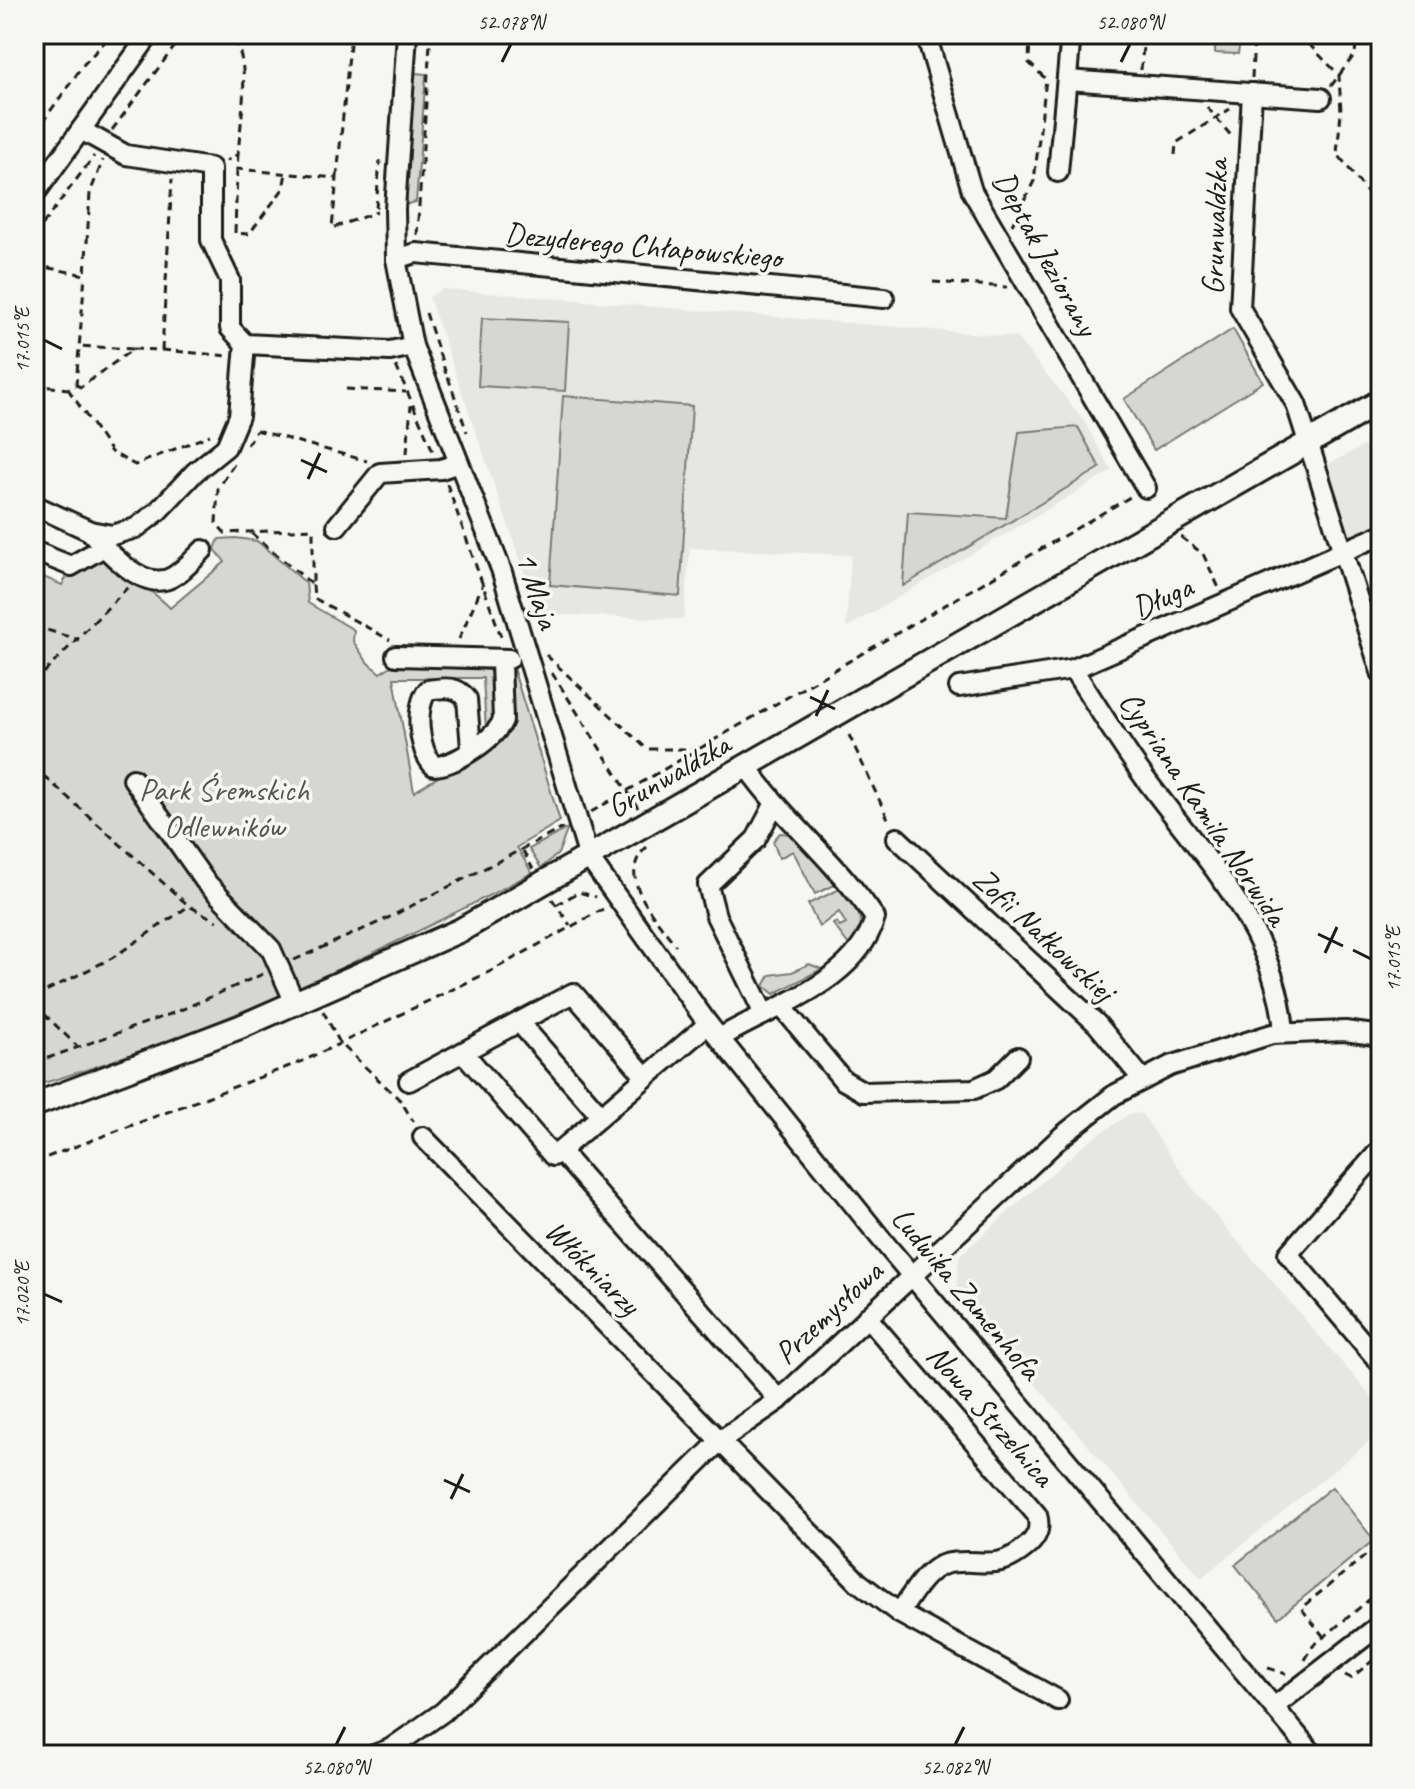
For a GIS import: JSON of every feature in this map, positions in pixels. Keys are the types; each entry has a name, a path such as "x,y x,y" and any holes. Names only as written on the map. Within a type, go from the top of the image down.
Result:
{"main road":[{"name":"Grunwaldzka","path":"34,1105 305,999 461,930 1381,401"}],"street":[{"name":"1 Maja","path":"407,34 395,209 396,259 413,346 450,466 501,569 512,658 568,822 589,858"},
{"name":"Deptak Jeziorany","path":"926,34 972,191 1146,488"},
{"path":"1058,172 1071,34"},
{"path":"34,195 154,36"},
{"path":"1067,80 1192,89 1244,99 1321,98"},
{"name":"Grunwaldzka","path":"1244,99 1248,157 1240,308 1296,404 1307,444"},
{"path":"81,130 126,155 211,168 211,240 230,280 230,328 245,344 390,351 413,346"},
{"name":"Dezyderego Chłapowskiego","path":"396,259 416,253 884,298"},
{"path":"34,505 90,531 112,535 136,528 157,512 195,472 226,447 239,416 245,344"},
{"path":"1307,444 1381,672"},
{"path":"337,526 380,473 450,466"},
{"path":"90,531 138,575 152,580 172,578 203,550"},
{"name":"Długa","path":"959,687 1073,669 1381,535"},
{"path":"34,551 71,566 104,547"},
{"path":"399,651 512,658 500,727 471,748"},
{"name":"Cypriana Kamila Norwida","path":"1073,669 1143,775 1244,909 1264,947 1276,982 1284,1032"},
{"path":"463,1052 553,1156 645,1076 714,1031 783,1008 853,956 870,938 875,918 857,891 775,803 746,766"},
{"path":"133,779 205,881 286,964 305,999"},
{"path":"764,1014 716,916 708,885 756,839 775,803"},
{"name":"Zofii Nałkowskiej","path":"897,838 1097,1024 1143,1080"},
{"name":"Ludwika Zamenhofa","path":"589,858 714,1031 912,1275 1314,1755"},
{"path":"409,1081 573,993 645,1076"},
{"path":"783,1008 843,1080 864,1092 974,1089 996,1079 1018,1057"},
{"path":"519,1022 600,1115"},
{"name":"Przemysłowa","path":"374,1755 390,1749 443,1712 721,1440 779,1400 1062,1136 1114,1095 1209,1052 1284,1032 1345,1031 1381,1036"},
{"name":"Włókniarzy","path":"423,1137 721,1440"},
{"path":"1381,1149 1288,1254 1381,1364"},
{"path":"560,1151 779,1400"},
{"name":"Nowa Strzelnica","path":"867,1317 1037,1515 1040,1524 1035,1540 1010,1560 994,1565 946,1564 930,1571 899,1613"},
{"path":"721,1440 858,1582 899,1613 1058,1700"},
{"path":"1275,1706 1381,1624"}],"path":[{"path":"34,134 84,64 112,34"},
{"path":"351,34 332,228 377,212"},
{"path":"1003,243 1034,181 1046,79 1029,63 1030,34"},
{"path":"1140,85 1144,34"},
{"path":"1175,155 1176,143 1244,99 1254,34"},
{"path":"1299,34 1339,75 1341,113 1337,153 1381,210"},
{"path":"1306,42 1307,34"},
{"path":"1321,98 1355,54 1357,34"},
{"path":"154,36 183,35"},
{"path":"108,137 183,35"},
{"path":"1192,89 1248,157"},
{"path":"34,236 97,152 104,157 90,193 76,385"},
{"path":"238,154 235,233 249,234 283,189 286,173"},
{"path":"237,169 337,178"},
{"path":"1372,199 1381,199"},
{"path":"34,265 85,275"},
{"path":"933,282 1030,289"},
{"path":"34,385 68,389 76,385 81,387 133,349 79,346"},
{"path":"162,350 223,353 237,366"},
{"path":"394,361 411,401 450,466 483,582 512,658"},
{"path":"448,377 468,434"},
{"path":"68,389 111,452 135,465 212,435"},
{"path":"406,463 411,401"},
{"path":"253,416 256,431 218,489 216,523 225,533 313,529 314,598 399,651"},
{"path":"256,431 371,461"},
{"path":"34,1063 176,1012 382,921 629,792 1146,488"},
{"path":"1172,522 1184,541 1203,554 1226,602"},
{"path":"251,533 313,585"},
{"path":"34,683 79,640 138,575"},
{"path":"455,647 483,582"},
{"path":"34,626 79,640"},
{"path":"629,792 550,669 545,655 647,749 692,749 695,753"},
{"path":"849,735 897,838"},
{"path":"34,767 189,906 230,928"},
{"path":"647,824 656,840 635,862 633,872 639,891 684,958"},
{"path":"34,1162 303,1061 491,971 639,891"},
{"path":"34,997 112,958 189,906"},
{"path":"271,949 286,964 305,999 340,1043 401,1101 423,1137"},
{"path":"34,1004 79,1048"},
{"path":"34,1055 48,1058"},
{"path":"1324,1637 1301,1608 1381,1543"},
{"path":"1302,1666 1313,1646 1381,1590"},
{"path":"1268,1668 1290,1677 1295,1671"}],"shaded area":[{"path":"442,289 1016,337 1082,418 1112,471 846,628 851,555 690,548 684,619 539,614 429,297"},
{"path":"1381,437 1381,526 1347,540 1329,464"},
{"path":"1131,1113 1142,1114 1196,1193 1381,1408 1381,1432 1201,1578 956,1291 959,1256 1086,1143"}],"green space":[{"path":"1161,34 1241,34 1238,54 1215,53 1215,44 1160,40"},
{"path":"414,73 426,74 416,202 404,205"},
{"path":"482,318 569,322 565,391 478,386"},
{"path":"1233,329 1263,382 1154,450 1124,399"},
{"path":"563,396 692,406 680,596 550,585"},
{"path":"1078,427 1100,468 903,586 908,512 1006,518 1019,432"},
{"name":"Park Śremskich Odlewników","path":"219,539 257,541 306,583 308,603 354,630 353,641 368,663 380,673 396,663 489,670 494,689 494,724 486,730 483,678 394,678 414,792 511,731 506,680 514,671 560,821 517,847 532,873 472,904 288,992 162,1043 34,1086 34,573 62,585 68,574 74,577 91,562 102,559 170,608 225,562 215,549"},
{"path":"568,828 558,854 541,868 529,849"},
{"path":"780,833 791,834 835,885 815,894 793,851 779,858 773,841"},
{"path":"840,889 860,916 860,930 849,945 833,924 837,922 840,927 846,924 839,912 819,927 808,904"},
{"path":"809,964 822,969 774,994 764,986 770,975 792,972"},
{"path":"1332,1487 1374,1540 1278,1618 1235,1565"}]}
